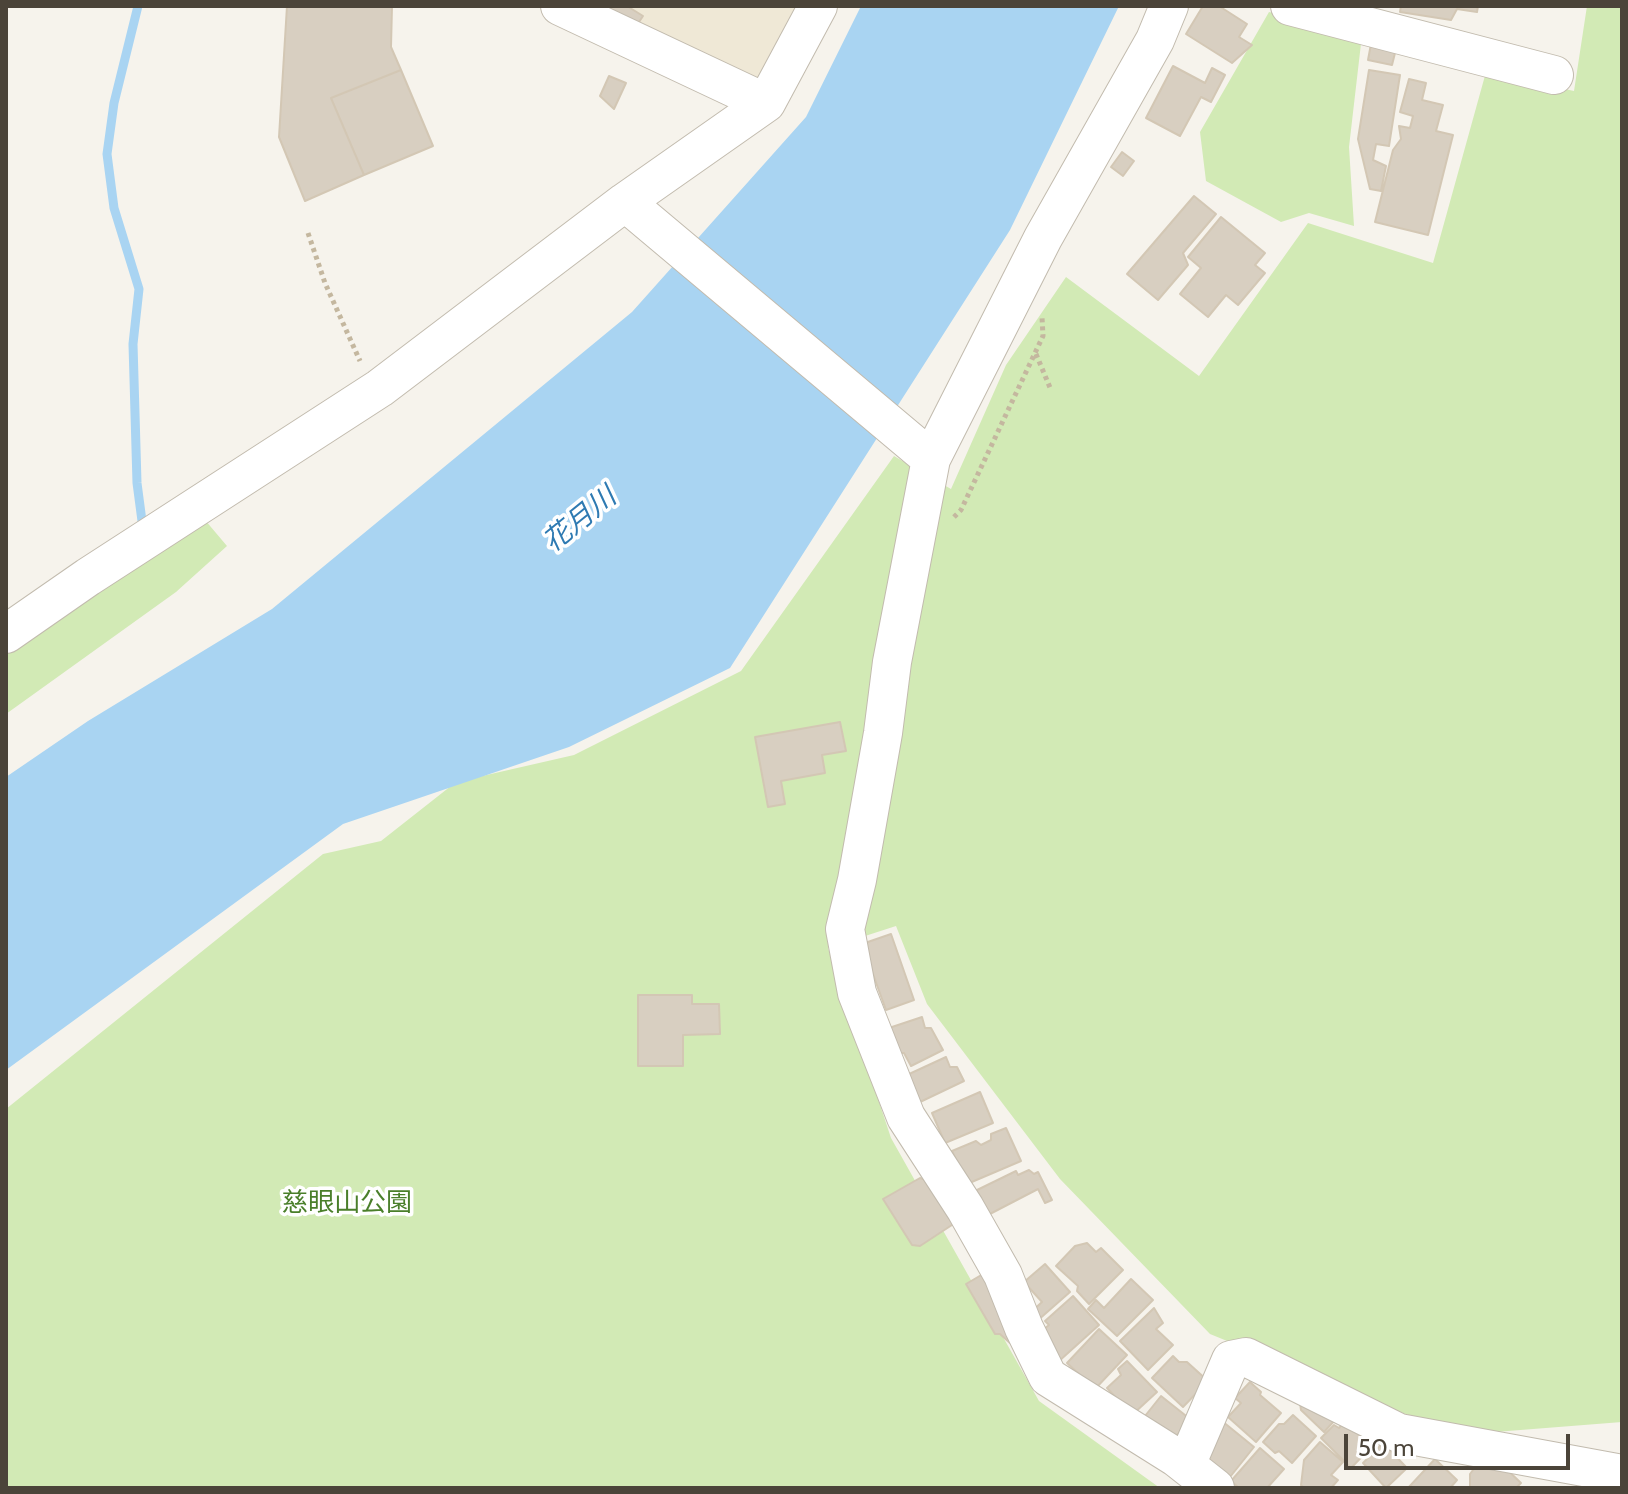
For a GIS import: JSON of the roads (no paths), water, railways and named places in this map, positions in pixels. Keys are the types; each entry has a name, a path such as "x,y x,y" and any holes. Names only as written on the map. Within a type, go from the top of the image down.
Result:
{"street":[{"path":"560,6 766,103"},
{"path":"6,634 88,577 380,388 625,202 766,103 818,6"},
{"path":"1169,6 1155,40 1043,238 931,459 892,662 857,880 845,929 857,993 906,1117 965,1208 1003,1275 1048,1377 1200,1477 1231,1360 1246,1357 1399,1433 1622,1474"},
{"path":"1308,9 1554,75"},
{"path":"625,202 931,459"}],"water":[{"name":"花月川","path":"861,6 1119,6 1010,230 730,668 569,747 343,824 6,1070 6,777 88,721 272,609 632,312 806,117"}],"waterway":[{"path":"138,6 114,103 107,154 114,208 139,289 133,344 137,483 142,521"}],"park label":[{"name":"慈眼山公園","path":"347,1203"}]}
